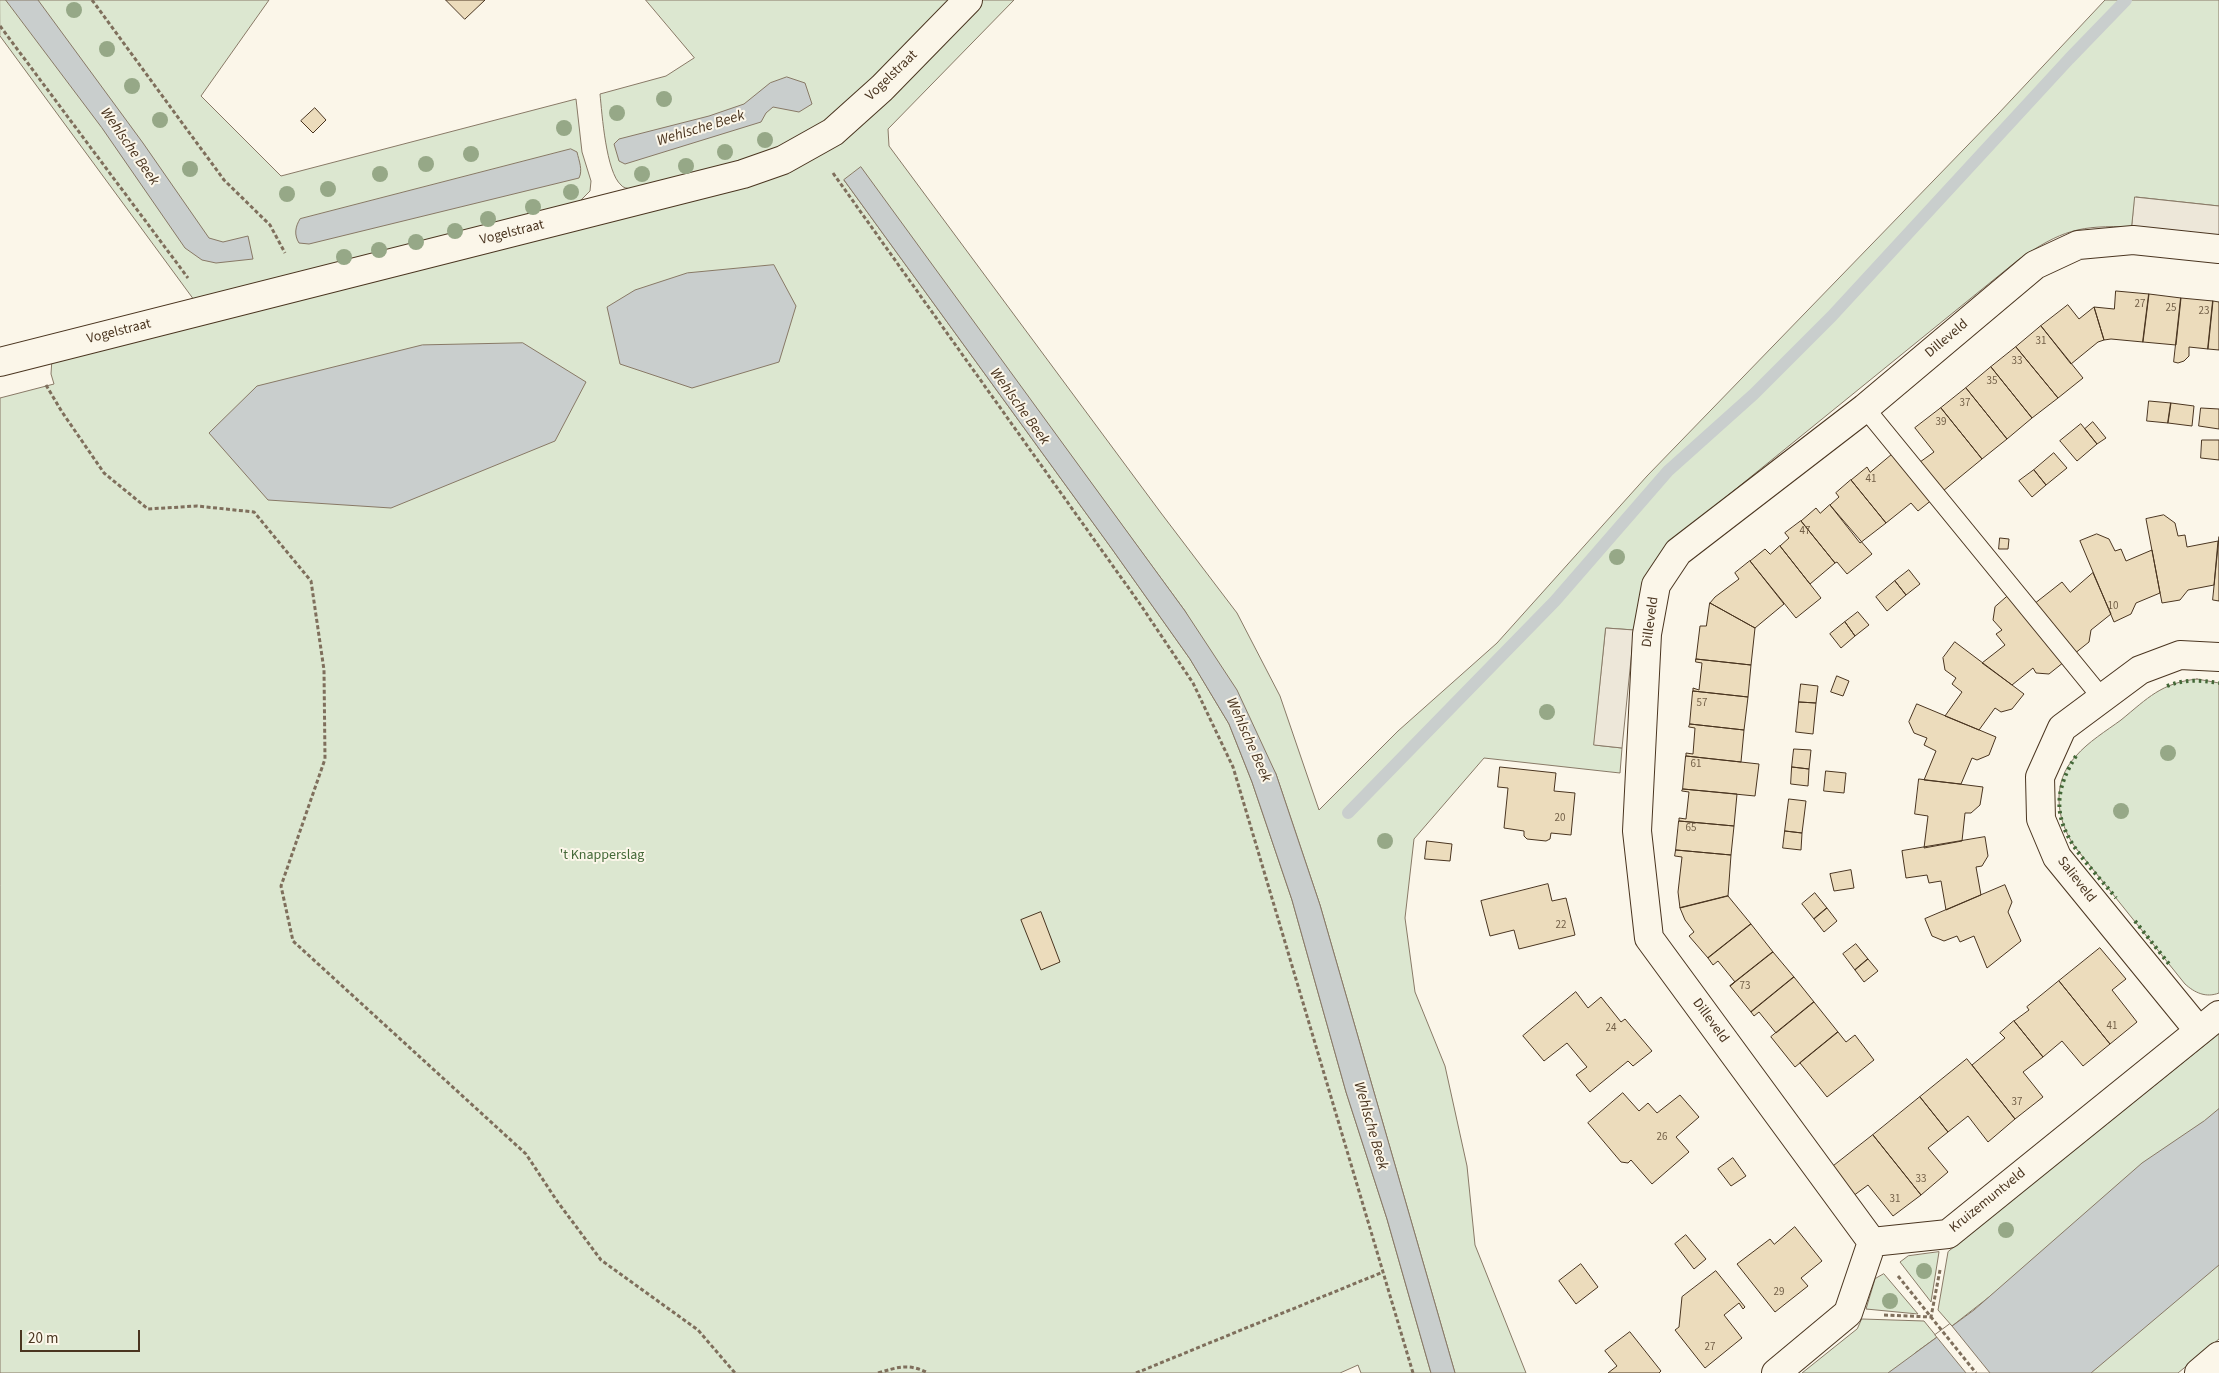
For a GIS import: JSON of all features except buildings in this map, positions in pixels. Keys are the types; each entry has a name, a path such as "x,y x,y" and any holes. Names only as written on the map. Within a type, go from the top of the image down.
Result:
{"street":[{"name":"Vogelstraat","path":"0,362 743,174 783,160 833,132 882,88 968,0"},
{"name":"Dilleveld","path":"1872,1242 1649,938 1637,831 1647,634 1656,586 1678,552 1865,408 2035,265 2078,245 2133,240 2219,249"},
{"name":"Salieveld","path":"2209,1023 2056,858 2041,819 2040,777 2062,728 2140,670 2180,655 2219,657"},
{"name":"Kruizemuntveld","path":"1872,1242 1948,1234 2209,1023"},
{"path":"1776,1373 1848,1313 1872,1242"},
{"path":"2199,1373 2219,1356"}],"lane":[{"path":"1865,408 2102,698"}],"path":[{"path":"92,0 224,180 270,224 285,252 295,288"},
{"path":"0,26 190,280 232,303"},
{"path":"815,142 827,165 1140,604 1193,683 1233,767 1413,1373"},
{"path":"29,355 62,412 104,473 148,509 197,506 254,512 311,581 324,670 325,759 281,886 293,941 526,1154 557,1201 601,1260 698,1330 734,1373"},
{"path":"1931,1317 1948,1234"},
{"path":"1872,1242 1976,1373"},
{"path":"1136,1373 1383,1272"},
{"path":"1848,1313 1931,1317"},
{"path":"878,1373 915,1366 928,1373"}],"green space":[{"path":"0,0 269,0 201,96 281,176 576,99 582,152 591,181 590,191 576,205 197,304 0,36"},
{"path":"646,0 955,0 843,113 762,157 631,189 622,186 616,178 608,156 600,94 666,76 694,58"},
{"name":"'t Knapperslag","path":"983,0 1014,0 888,129 889,146 1237,613 1280,696 1319,810 1398,731 1497,643 1647,476 1998,114 2105,0 2219,0 2219,206 2136,197 2132,227 2098,227 2072,232 2047,242 2018,260 1673,540 1653,565 1644,587 1634,630 1606,628 1595,745 1622,748 1620,773 1484,758 1414,839 1405,918 1415,992 1445,1066 1467,1166 1475,1245 1526,1373 1455,1373 1320,905 1276,774 1185,611 1031,401 844,180 1190,659 1229,724 1252,782 1292,900 1346,1092 1387,1219 1431,1373 1361,1373 1358,1365 1340,1373 0,1373 0,398 54,384 51,374 52,358 756,179 878,106"},
{"path":"2197,679 2219,683 2219,993 2210,995 2197,992 2185,984 2075,847 2064,825 2059,801 2063,777 2068,766 2086,746 2164,688"},
{"path":"2219,1034 2219,1117 1952,1326 1938,1310 1948,1252"},
{"path":"1939,1252 1931,1302 1900,1262 1908,1256"},
{"path":"2219,1259 2219,1339 2178,1373 2080,1373"},
{"path":"1884,1274 1918,1314 1866,1309 1875,1279"},
{"path":"1862,1319 1924,1321 1937,1337 1915,1353 1900,1373 1802,1373 1857,1329"}],"shaded area":[{"path":"2135,197 2219,206 2219,237 2132,227"},
{"path":"1606,628 1634,630 1622,748 1594,745"}],"water":[{"name":"Wehlsche Beek","path":"6,0 38,0 143,143 209,238 223,242 248,236 253,259 216,263 202,260 185,248 102,128"},
{"name":"Wehlsche Beek","path":"787,77 805,83 812,104 799,112 773,107 766,113 761,122 625,164 619,161 614,144 619,139 709,116 744,104 770,83"},
{"path":"571,149 577,152 581,169 579,178 309,244 299,243 296,237 296,228 300,219"},
{"name":"Wehlsche Beek","path":"861,167 1185,611 1237,690 1276,774 1320,905 1455,1373 1431,1373 1387,1219 1346,1092 1292,900 1252,782 1229,724 1190,659 844,180"},
{"path":"774,265 796,306 779,362 692,388 620,364 607,307 635,290 687,273"},
{"path":"523,343 586,382 555,441 391,508 268,500 209,433 257,386 422,345"},
{"path":"2219,1109 2219,1265 2091,1373 1888,1373 1974,1310 2142,1163"}],"pier":[{"path":"1950,1324 1990,1373 1966,1373 1935,1335"}],"waterway":[{"path":"1348,813 1555,601 1668,471 1754,394 1832,316 2069,59 2126,0"}],"hedge":[{"path":"2167,686 2193,681 2219,683"},
{"path":"2076,756 2064,778 2060,798 2061,816 2066,833 2076,849 2116,898"},
{"path":"2135,921 2169,964"}]}
